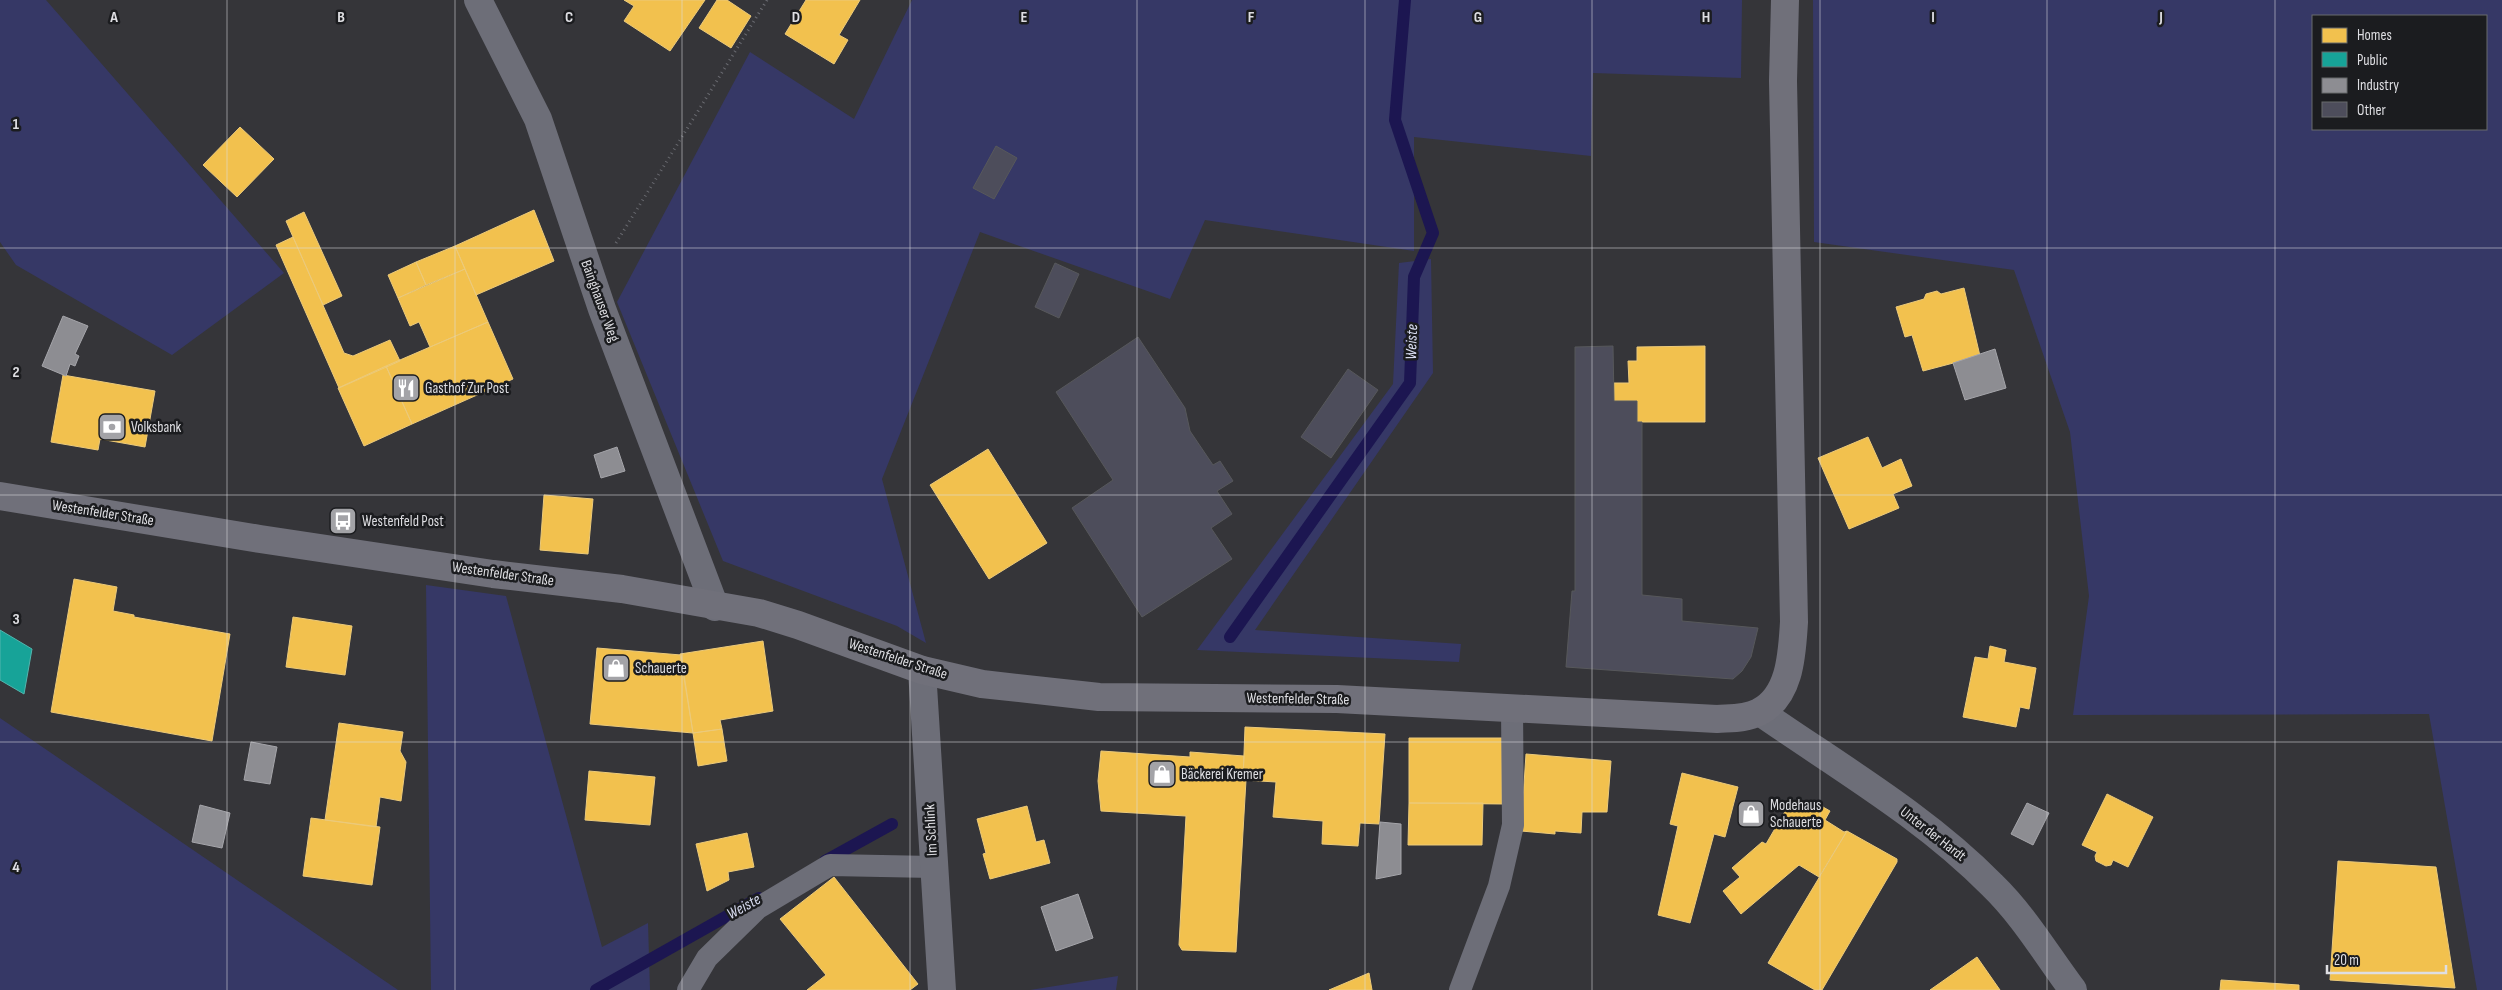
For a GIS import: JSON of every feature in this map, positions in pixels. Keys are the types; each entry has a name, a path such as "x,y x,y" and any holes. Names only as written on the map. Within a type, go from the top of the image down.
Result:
{"main road":[{"path":"1760,712 1776,698 1787,675 1792,650 1794,622 1784,101 1785,0"},
{"name":"Westenfelder Straße","path":"0,496 260,539 493,574 622,590 759,613 798,625 922,670 982,684 1099,697 1337,699 1717,719 1746,717 1760,712"}],"street":[{"name":"Bainghauser Weg","path":"478,0 538,119 592,282 715,606"},
{"name":"Im Schlink","path":"922,670 942,990"},
{"name":"Unter der Hardt","path":"1760,712 1883,796 1969,862 2029,926 2073,990"}],"lane":[{"path":"1460,990 1499,886 1514,825 1512,708"},
{"path":"688,990 707,958 758,908 830,864 933,867"}],"path":[{"path":"592,282 767,0"}],"shaded area":[{"path":"0,0 46,0 284,273 172,355 16,265 0,242"},
{"path":"912,0 1742,0 1741,78 1593,73 1591,156 1414,137 1414,251 1205,220 1170,299 980,232 882,479 926,643 897,626 723,561 617,302 750,52 854,119"},
{"path":"1813,0 2502,0 2502,990 2477,990 2429,714 2073,715 2089,596 2070,432 2014,270 1814,242"},
{"path":"1431,259 1433,373 1255,630 1461,644 1459,662 1197,650 1393,384 1399,263"},
{"path":"426,585 506,596 602,947 648,923 650,990 431,990"},
{"path":"0,718 398,990 0,990"},
{"path":"1118,976 1116,990 1030,990"}],"building: Homes":[{"path":"624,0 705,0 670,51 624,21 634,6"},
{"path":"717,0 727,0 751,16 731,48 699,28"},
{"path":"806,0 860,0 839,35 848,40 834,64 785,34"},
{"path":"240,127 274,159 237,197 203,165"},
{"path":"534,210 554,261 476,295 455,246"},
{"path":"304,212 342,296 323,305 286,221"},
{"path":"293,237 344,353 353,356 390,340 400,361 339,388 276,245"},
{"path":"455,246 465,269 426,285 416,262"},
{"path":"416,262 426,285 398,298 388,275"},
{"path":"465,269 488,322 430,347 419,322 410,326 398,298"},
{"path":"1964,288 1980,356 1923,371 1912,335 1905,337 1896,307 1924,299 1926,294 1937,291 1941,294"},
{"path":"488,322 513,379 412,424 386,366"},
{"path":"1705,346 1705,422 1637,422 1637,401 1614,401 1614,383 1629,383 1628,361 1637,361 1637,347"},
{"path":"386,366 412,424 364,446 338,388"},
{"path":"63,375 155,391 145,447 100,439 98,450 51,442"},
{"path":"1868,437 1882,468 1901,459 1912,486 1893,494 1899,508 1849,529 1818,458"},
{"path":"988,449 1047,543 989,579 930,485"},
{"path":"544,495 593,499 588,554 540,550"},
{"path":"74,579 117,587 113,611 134,615 134,617 230,634 212,741 51,712"},
{"path":"293,617 352,626 345,675 286,667"},
{"path":"763,641 773,711 720,720 722,729 693,733 680,654"},
{"path":"1990,646 2006,650 2004,662 2036,668 2029,709 2020,707 2016,727 1963,717 1975,657 1988,659"},
{"path":"597,648 681,655 693,733 590,724"},
{"path":"339,723 403,732 400,751 406,762 401,801 380,797 376,827 325,820"},
{"path":"1245,727 1385,734 1379,824 1360,823 1358,846 1322,844 1323,821 1273,817 1276,782 1243,780"},
{"path":"722,729 727,761 698,766 693,733"},
{"path":"1409,738 1502,738 1502,804 1409,803"},
{"path":"1101,751 1190,757 1190,752 1244,756 1243,780 1246,780 1236,952 1182,950 1179,945 1186,816 1101,811 1098,781"},
{"path":"1526,754 1611,761 1607,812 1582,812 1581,833 1555,831 1555,834 1521,831"},
{"path":"589,771 655,777 650,825 585,820"},
{"path":"1682,773 1738,787 1725,837 1714,834 1690,923 1658,915 1678,826 1670,824"},
{"path":"2107,794 2153,817 2128,867 2113,860 2111,865 2106,866 2096,861 2095,856 2097,852 2082,845"},
{"path":"1791,801 1811,812 1816,803 1830,811 1825,820 1844,832 1847,831 1819,877 1799,865 1741,914 1723,891 1740,877 1732,868 1762,842 1766,844"},
{"path":"1409,803 1483,803 1482,845 1408,845"},
{"path":"1027,806 1036,842 1044,840 1050,863 990,879 983,854 986,853 977,819"},
{"path":"311,818 380,827 372,885 303,876"},
{"path":"1847,831 1897,859 1897,862 1822,990 1815,990 1768,963"},
{"path":"747,833 754,867 728,872 729,880 707,891 696,844"},
{"path":"2338,861 2436,867 2455,988 2330,980"},
{"path":"834,877 918,984 910,990 807,990 826,975 780,919"},
{"path":"1977,957 2000,990 1930,990"},
{"path":"1369,973 1372,990 1329,990"},
{"path":"2221,980 2299,985 2299,990 2220,990"}],"building: Public":[{"path":"0,630 32,649 24,694 0,680"}],"building: Industry":[{"path":"63,316 88,326 75,354 79,356 75,366 70,364 66,376 42,366"},
{"path":"1995,349 2006,388 1965,400 1953,363"},
{"path":"617,447 625,471 601,478 594,455"},
{"path":"251,742 277,747 270,784 244,780"},
{"path":"2027,803 2049,813 2033,845 2011,834"},
{"path":"200,805 230,813 222,848 192,842"},
{"path":"1380,822 1401,824 1401,874 1376,879"},
{"path":"1078,894 1093,938 1056,951 1041,907"}],"building: Other":[{"path":"996,146 1017,158 994,199 973,188"},
{"path":"1055,263 1079,274 1059,318 1035,307"},
{"path":"1138,337 1185,408 1190,431 1213,465 1220,461 1233,481 1217,491 1232,514 1211,528 1232,559 1142,617 1072,508 1113,480 1056,392"},
{"path":"1613,346 1614,401 1637,401 1637,422 1642,422 1642,595 1682,599 1682,621 1758,628 1751,657 1742,671 1733,679 1566,667 1572,591 1575,591 1575,347"},
{"path":"1348,369 1378,390 1331,458 1301,437"}],"waterway":[{"name":"Weiste","path":"1230,637 1410,383 1414,277 1433,233 1395,120 1405,0"},
{"name":"Weiste","path":"825,861 892,824"},
{"name":"Weiste","path":"596,990 759,898"}],"place":[{"name":"Gasthof Zur Post","path":"406,388"},
{"name":"Volksbank","path":"112,427"},
{"name":"Westenfeld Post","path":"343,521"},
{"name":"Schauerte","path":"616,668"},
{"name":"Bäckerei Kremer","path":"1162,774"},
{"name":"Modehaus Schauerte","path":"1751,814"}]}
